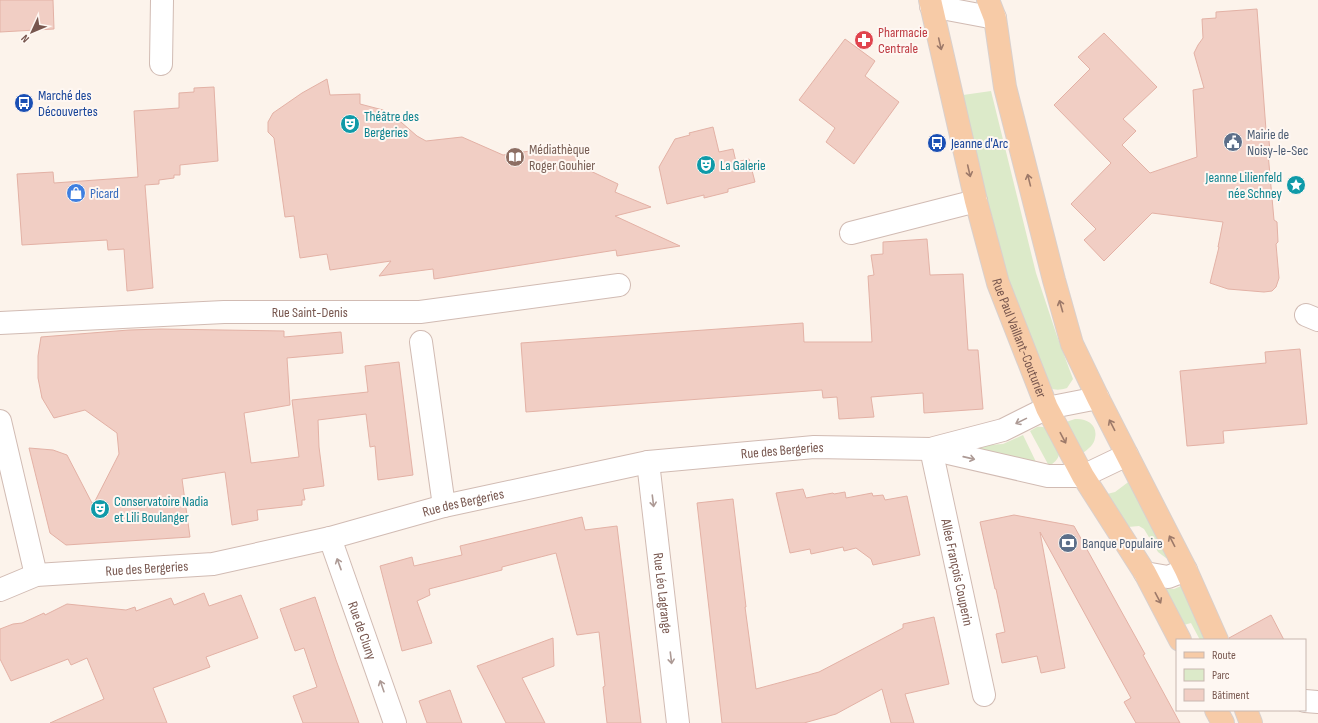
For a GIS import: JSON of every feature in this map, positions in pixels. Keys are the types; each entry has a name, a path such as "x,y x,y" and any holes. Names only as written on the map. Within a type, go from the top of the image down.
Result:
{"main road":[{"name":"Rue Paul Vaillant-Couturier","path":"931,3 976,201 998,283 1047,408 1083,476 1144,573 1179,639"},
{"path":"992,9 1004,79 1054,280 1072,344 1186,570 1217,639"},
{"path":"1217,711 1223,723"},
{"path":"1246,711 1251,723"}],"street":[{"path":"162,0 162,64"},
{"path":"931,3 992,9"},
{"path":"851,233 976,201"},
{"name":"Rue Saint-Denis","path":"0,323 224,312 420,312 619,286"},
{"path":"420,342 444,506"},
{"name":"Rue des Bergeries","path":"931,449 1003,430 1047,408 1098,398"},
{"path":"0,420 36,575"},
{"name":"Rue des Bergeries","path":"0,590 36,575 213,564 330,538 444,506 648,462 814,447 931,449 1048,476 1083,476 1127,454"},
{"name":"Allée François Couperin","path":"931,449 984,696"},
{"name":"Rue Léo Lagrange","path":"648,462 678,723"},
{"name":"Rue de Cluny","path":"330,538 395,723"},
{"path":"1144,573 1168,577 1186,570"},
{"path":"1306,702 1318,702"}],"green space":[{"path":"991,91 1036,273 1073,379 1067,388 1060,390 1055,390 1049,387 1010,285 987,203 963,95"},
{"path":"1075,419 1084,420 1091,423 1095,429 1095,438 1093,443 1083,453 1066,422"},
{"path":"1037,427 1044,427 1048,429 1058,447 1058,457 1049,466 1030,431"},
{"path":"1023,435 1038,466 972,454 968,445 1003,444"},
{"path":"1131,480 1175,560 1166,558 1158,552 1144,529 1139,526 1128,527 1107,494 1115,492"},
{"path":"1186,584 1208,639 1199,639 1191,623 1180,626 1164,588 1174,589"}],"building":[{"path":"0,0 53,0 54,29 0,32"},
{"path":"1257,9 1266,130 1268,131 1270,151 1268,153 1274,220 1277,222 1278,242 1276,244 1279,278 1276,287 1272,291 1264,292 1228,289 1210,283 1219,247 1223,222 1152,213 1104,261 1084,240 1096,229 1071,204 1111,163 1054,105 1090,69 1078,57 1104,33 1157,87 1123,119 1136,131 1122,145 1150,173 1197,157 1193,90 1204,88 1194,53 1203,38 1202,19 1216,18 1216,12"},
{"path":"845,39 875,61 865,76 899,102 854,164 826,142 835,128 799,100"},
{"path":"327,79 330,95 360,94 360,104 383,110 394,116 417,136 426,141 462,137 503,155 530,151 530,149 555,147 579,157 580,166 618,184 615,192 651,207 615,216 680,246 617,256 616,250 434,279 433,269 379,276 391,261 330,270 327,254 300,258 294,216 285,217 274,138 268,132 268,122 273,113 302,93"},
{"path":"214,87 218,161 180,165 180,175 174,175 174,178 159,180 159,184 145,185 153,288 127,291 124,249 108,250 107,240 22,245 17,174 53,172 54,183 138,177 134,111 179,108 179,93 194,92 194,88"},
{"name":"La Galerie","path":"713,127 719,152 733,149 736,162 749,159 755,182 728,189 728,192 704,198 704,195 667,204 659,167 675,139 690,135 689,133"},
{"path":"927,239 930,275 963,274 968,350 978,350 983,409 924,413 923,393 871,397 874,417 839,419 837,397 823,398 822,390 526,412 521,343 803,323 804,342 872,342 868,276 874,275 871,255 883,254 883,242"},
{"path":"161,329 284,331 284,337 341,332 343,353 287,358 290,405 244,413 251,463 299,457 292,400 368,392 365,366 399,362 413,475 378,480 375,446 370,447 366,414 318,420 319,447 324,486 303,489 305,500 302,500 302,505 257,510 258,520 232,525 225,472 182,479 190,537 66,545 50,533 29,448 53,450 67,455 93,505 119,454 117,433 85,410 54,418 42,398 38,378 38,356 41,337"},
{"path":"1300,349 1307,424 1223,431 1224,443 1187,446 1180,371 1266,363 1265,352"},
{"path":"803,489 806,498 845,492 846,498 872,493 873,496 883,495 885,500 907,496 920,555 873,565 871,559 856,548 844,551 843,547 811,554 810,549 790,553 776,493"},
{"path":"733,499 756,689 819,672 903,628 903,624 934,617 949,684 905,694 914,723 891,723 882,689 836,714 804,723 722,723 697,503"},
{"path":"1014,515 1074,526 1145,654 1143,655 1180,723 1136,723 1124,702 1131,698 1040,532 1065,668 1041,673 1037,656 1002,663 996,634 1005,632 980,522"},
{"path":"582,517 585,530 617,526 641,723 607,723 603,687 605,686 599,632 577,635 556,553 502,567 502,570 429,589 430,595 417,601 432,643 402,651 380,566 412,557 414,566 462,555 460,546"},
{"path":"204,593 209,606 241,595 258,638 206,657 210,667 153,688 167,723 50,723 104,699 87,658 71,665 68,659 11,681 0,659 0,629 13,624 22,623 44,613 45,615 67,604 126,610 135,607 136,611 171,598 174,605"},
{"path":"315,597 359,723 303,723 293,696 317,687 304,648 295,651 280,609"},
{"path":"1271,615 1283,639 1229,639"},
{"path":"553,638 554,666 522,678 545,723 506,723 477,666"},
{"path":"450,690 462,723 427,723 419,701"}],"place":[{"name":"Pharmacie Centrale","path":"864,40"},
{"name":"Marché des Découvertes","path":"24,103"},
{"name":"Théâtre des Bergeries","path":"350,124"},
{"name":"Mairie de Noisy-le-Sec","path":"1233,142"},
{"name":"Jeanne d'Arc","path":"937,143"},
{"name":"Médiathèque Roger Gouhier","path":"515,157"},
{"name":"La Galerie","path":"706,165"},
{"name":"Jeanne Lilienfeld née Schney","path":"1296,185"},
{"name":"Picard","path":"76,193"},
{"name":"Conservatoire Nadia et Lili Boulanger","path":"100,509"},
{"name":"Banque Populaire","path":"1068,543"}]}
